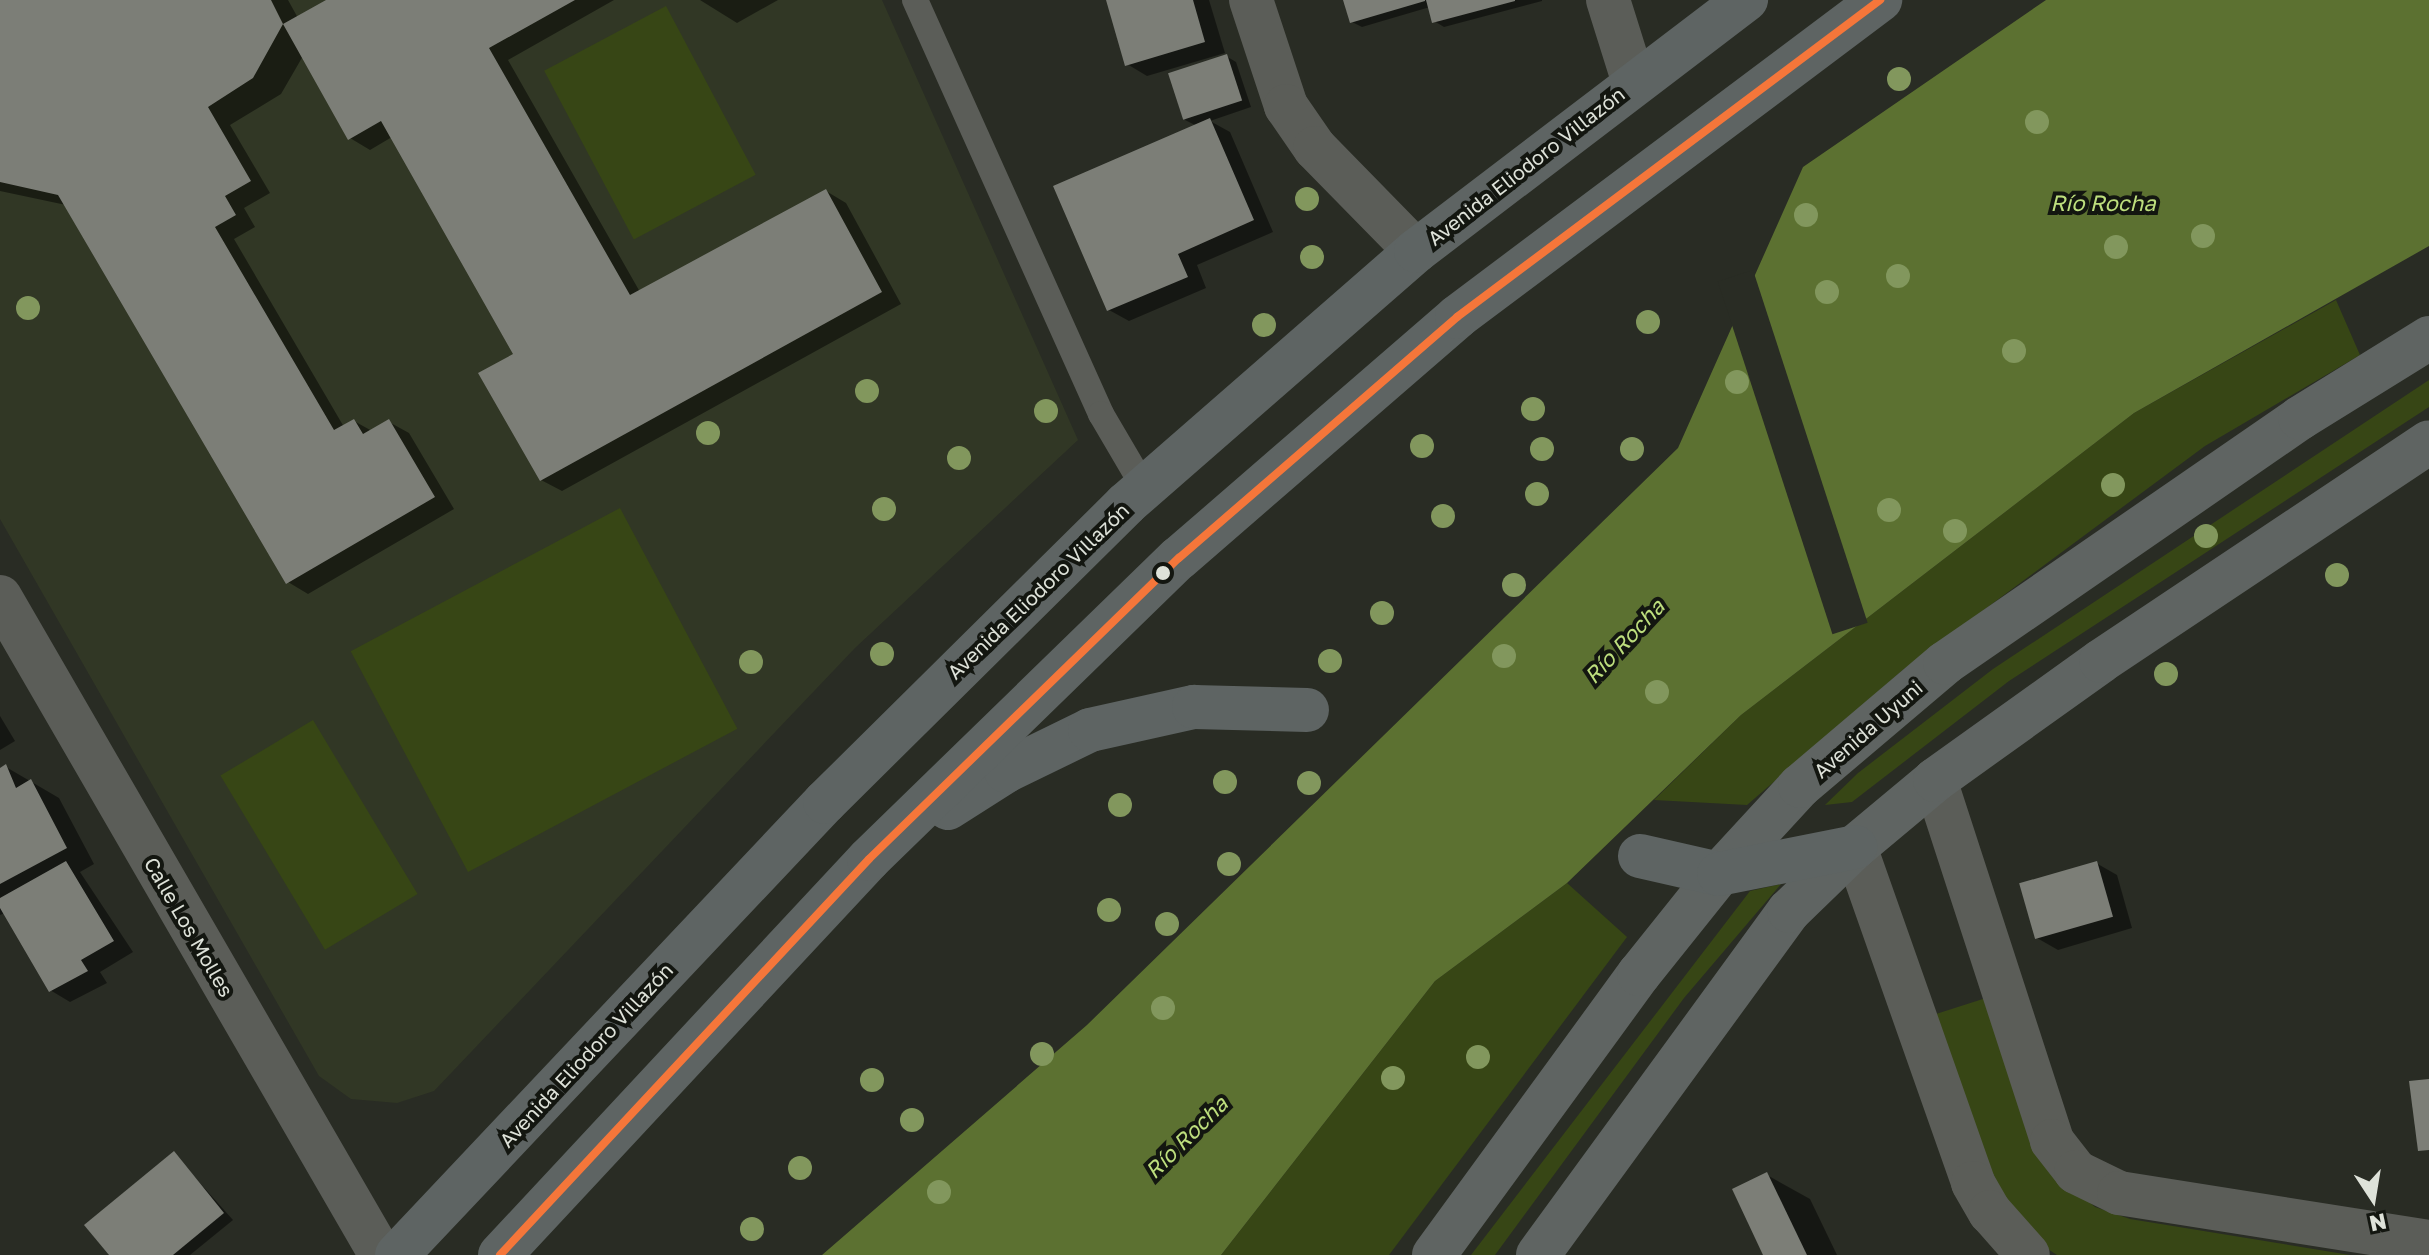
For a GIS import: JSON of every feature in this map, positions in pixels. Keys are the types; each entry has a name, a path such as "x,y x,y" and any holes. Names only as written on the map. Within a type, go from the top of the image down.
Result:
{"highway":[{"name":"Avenida Eliodoro Villazón","path":"397,1255 847,779 1145,489 1416,251 1746,0"},
{"path":"500,1255 869,859 1179,558 1457,317 1880,0"},
{"path":"869,859 1006,771 1090,730 1194,707 1307,710"},
{"path":"1640,856 1719,874 1855,847"}],"main road":[{"name":"Avenida Uyuni","path":"1434,1255 1639,974 1719,874 1800,786 1945,663 2300,418 2429,338"},
{"path":"1538,1255 1789,911 1855,847 1935,780 2101,661 2429,442"}],"street":[{"path":"1251,0 1286,106 1315,148 1416,251"},
{"path":"1616,6 1634,83"},
{"name":"Calle Los Molles","path":"0,597 248,1031 381,1255"},
{"path":"1935,780 2052,1141 2076,1172 2119,1193 2429,1242"},
{"path":"1855,847 1973,1183 1990,1212 2028,1255"}],"lane":[{"path":"915,0 1101,414 1145,489"}],"shaded area":[{"path":"0,0 882,0 1078,440 855,648 434,1091 397,1103 351,1099 319,1076 0,519"},
{"path":"666,6 756,175 634,239 544,71"},
{"path":"2336,300 2360,355 2205,446 1904,669 1747,805 1654,800 1741,715 2134,413"},
{"path":"2429,380 2429,407 2009,681 1852,802 1825,805 1858,773 1993,669"},
{"path":"620,508 737,729 468,872 351,651"},
{"path":"313,720 418,894 325,950 220,776"},
{"path":"1567,883 1627,937 1389,1255 1221,1255 1435,981"},
{"path":"1781,884 1684,998 1495,1255 1471,1255 1750,891"},
{"path":"1986,998 2058,1175 2095,1207 2130,1219 2350,1255 2057,1255 2037,1242 1992,1188 1936,1014"}],"water":[{"name":"Río Rocha","path":"2046,0 2429,0 2429,246 2134,413 1741,715 1567,883 1435,981 1221,1255 822,1255 1087,1025 1678,448 1803,167"}],"pier":[{"path":"1753,270 1868,623 1832,634 1718,281"}],"building":[{"path":"0,0 271,0 283,24 253,78 208,107 251,181 225,196 236,215 215,227 334,430 354,419 363,434 389,419 435,497 286,584 58,195 0,182"},
{"path":"326,0 575,0 489,48 630,295 826,189 882,292 540,481 478,373 513,354 381,121 348,140 283,24"},
{"path":"1106,0 1193,0 1205,42 1125,66"},
{"path":"1343,0 1425,0 1425,1 1350,23"},
{"path":"1426,0 1515,0 1515,1 1432,23"},
{"path":"1227,54 1242,101 1183,120 1168,73"},
{"path":"1210,118 1254,220 1178,254 1188,277 1107,311 1053,186"},
{"path":"6,764 16,788 31,779 67,848 0,884 0,768"},
{"path":"66,861 114,941 81,960 88,971 49,992 0,908 0,898"},
{"path":"2097,861 2113,917 2035,939 2019,883"},
{"path":"2429,1079 2429,1150 2418,1151 2409,1081"},
{"path":"174,1151 224,1213 173,1255 109,1255 84,1225"},
{"path":"1767,1172 1807,1255 1763,1255 1732,1189"}],"transit line":[{"path":"500,1255 869,859 1179,558 1457,317 1880,0"}]}
